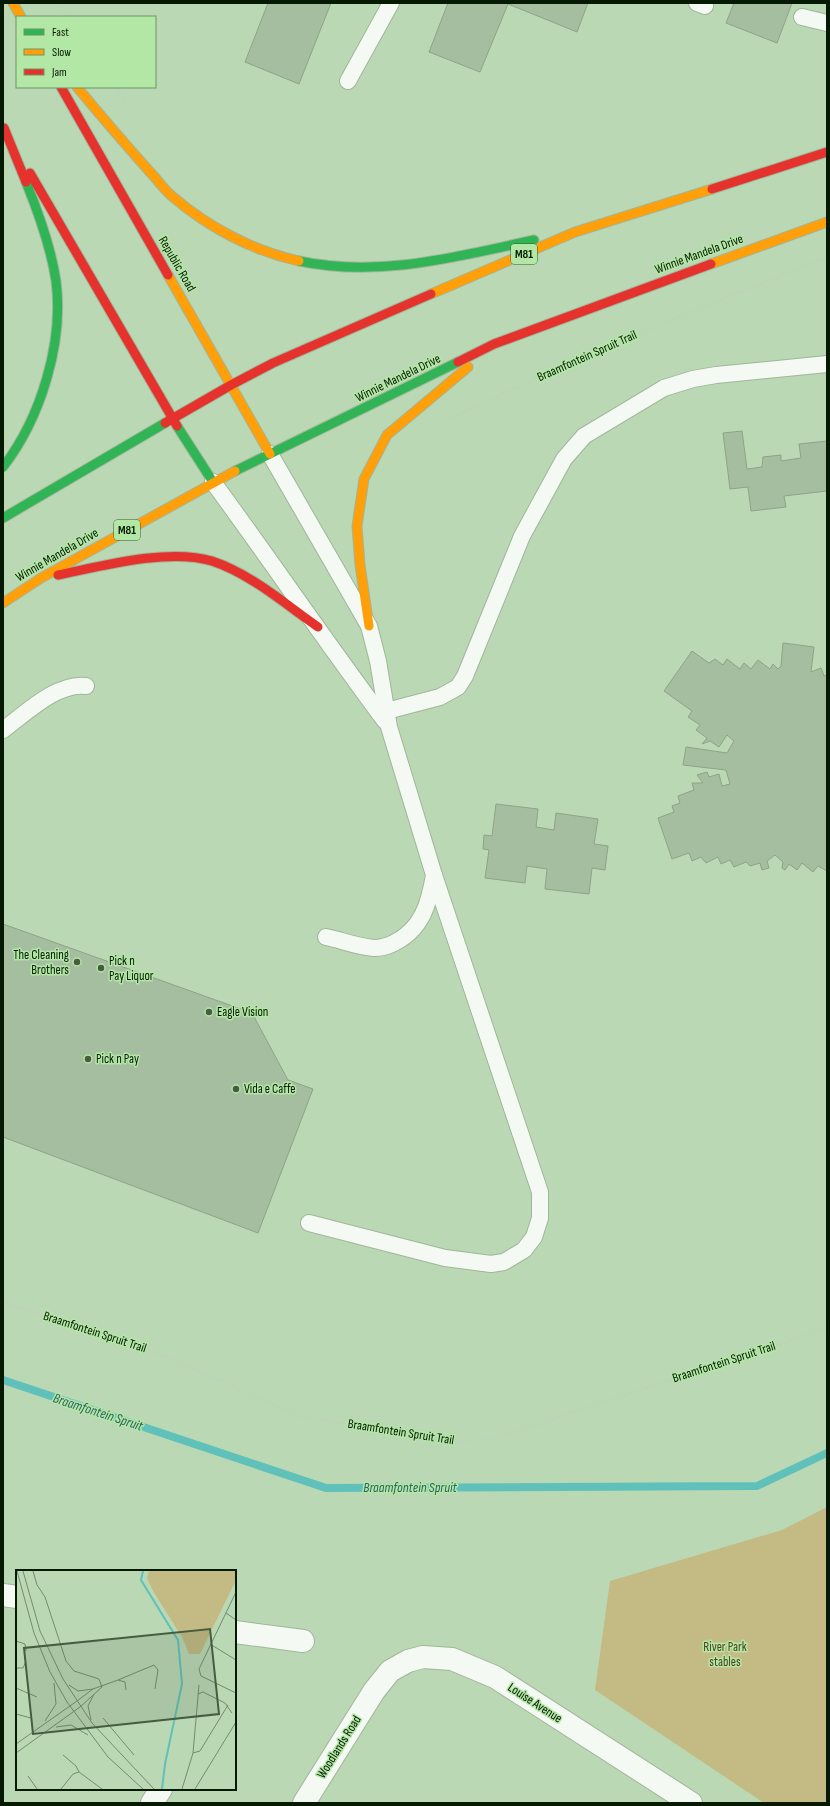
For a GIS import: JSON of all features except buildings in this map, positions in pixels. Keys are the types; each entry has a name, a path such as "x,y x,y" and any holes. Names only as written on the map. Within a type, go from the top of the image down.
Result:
{"main road":[{"path":"13,3 20,16"},
{"name":"Republic Road","path":"62,88 270,454"},
{"path":"78,88 127,148 172,196 203,221 265,252 320,266 372,268 424,262 575,232"},
{"path":"3,127 173,419 213,482"},
{"path":"3,127 45,233 53,265 57,298 53,350 47,379 14,454 3,467"},
{"name":"M81","path":"3,518 231,385 273,363 575,232 827,152"},
{"name":"Winnie Mandela Drive","path":"3,603 41,578 213,482 308,437 494,344 718,260 827,222"},
{"path":"369,626 357,526 364,479 388,435 494,344"},
{"path":"41,578 148,559 185,556 211,561 232,570 318,627"}],"street":[{"path":"3,1595 16,1597"},
{"path":"236,1632 303,1641"},
{"name":"Louise Avenue","path":"374,1691 390,1671 408,1661 423,1657 452,1659 495,1677 681,1801"},
{"name":"Woodlands Road","path":"304,1803 374,1691"},
{"path":"152,1803 160,1790"}],"lane":[{"path":"348,81 391,3"},
{"path":"802,17 827,23"},
{"path":"383,712 440,697 458,687 465,676 522,536 564,458 584,436 664,388 693,379 716,374 827,364"},
{"path":"270,454 369,626 378,661 383,712 389,727 434,875 540,1192 540,1218 534,1237 524,1250 504,1262 491,1264 445,1258 309,1223"},
{"path":"213,482 318,627 345,668 383,712"},
{"path":"3,730 63,688 78,685 86,686"},
{"path":"326,937 374,948 387,947 407,937 423,914 431,892 434,875"}],"path":[{"path":"59,3 67,16"},
{"name":"Braamfontein Spruit Trail","path":"448,419 583,356 827,257"},
{"name":"Braamfontein Spruit Trail","path":"3,1302 150,1350 302,1417 450,1442 494,1439 827,1328"}],"green space":[{"name":"River Park stables","path":"827,1507 827,1803 764,1803 595,1690 610,1581 782,1530"}],"waterway":[{"name":"Braamfontein Spruit","path":"3,1380 326,1488 757,1486 827,1453"}],"traffic: fast":[{"path":"3,467 17,447 39,403 53,354 56,329 58,304 54,268 44,231 26,182"},
{"path":"299,261 329,266 388,266 446,259 534,240"},
{"path":"235,471 458,362"},
{"path":"3,518 165,423"},
{"path":"177,426 213,482"}],"traffic: slow":[{"path":"13,3 20,16"},
{"path":"78,88 164,188 187,208 216,228 248,244 282,257 299,261"},
{"path":"431,294 575,232 712,189"},
{"path":"711,264 827,222"},
{"path":"168,275 270,454"},
{"path":"369,626 360,565 357,526 364,479 387,435 468,367"},
{"path":"3,603 41,578 235,471"}],"traffic: jam":[{"path":"62,88 168,275"},
{"path":"4,128 26,182"},
{"path":"712,189 827,152"},
{"path":"30,173 177,426"},
{"path":"458,362 494,344 711,264"},
{"path":"165,423 273,363 431,294"},
{"path":"58,575 114,563 156,557 176,556 212,561 240,574 267,590 318,627"}],"place":[{"name":"The Cleaning Brothers","path":"77,962"},
{"name":"Pick n Pay Liquor","path":"101,968"},
{"name":"Eagle Vision","path":"209,1012"},
{"name":"Pick n Pay","path":"88,1059"},
{"name":"Vida e Caffe","path":"236,1089"}]}
